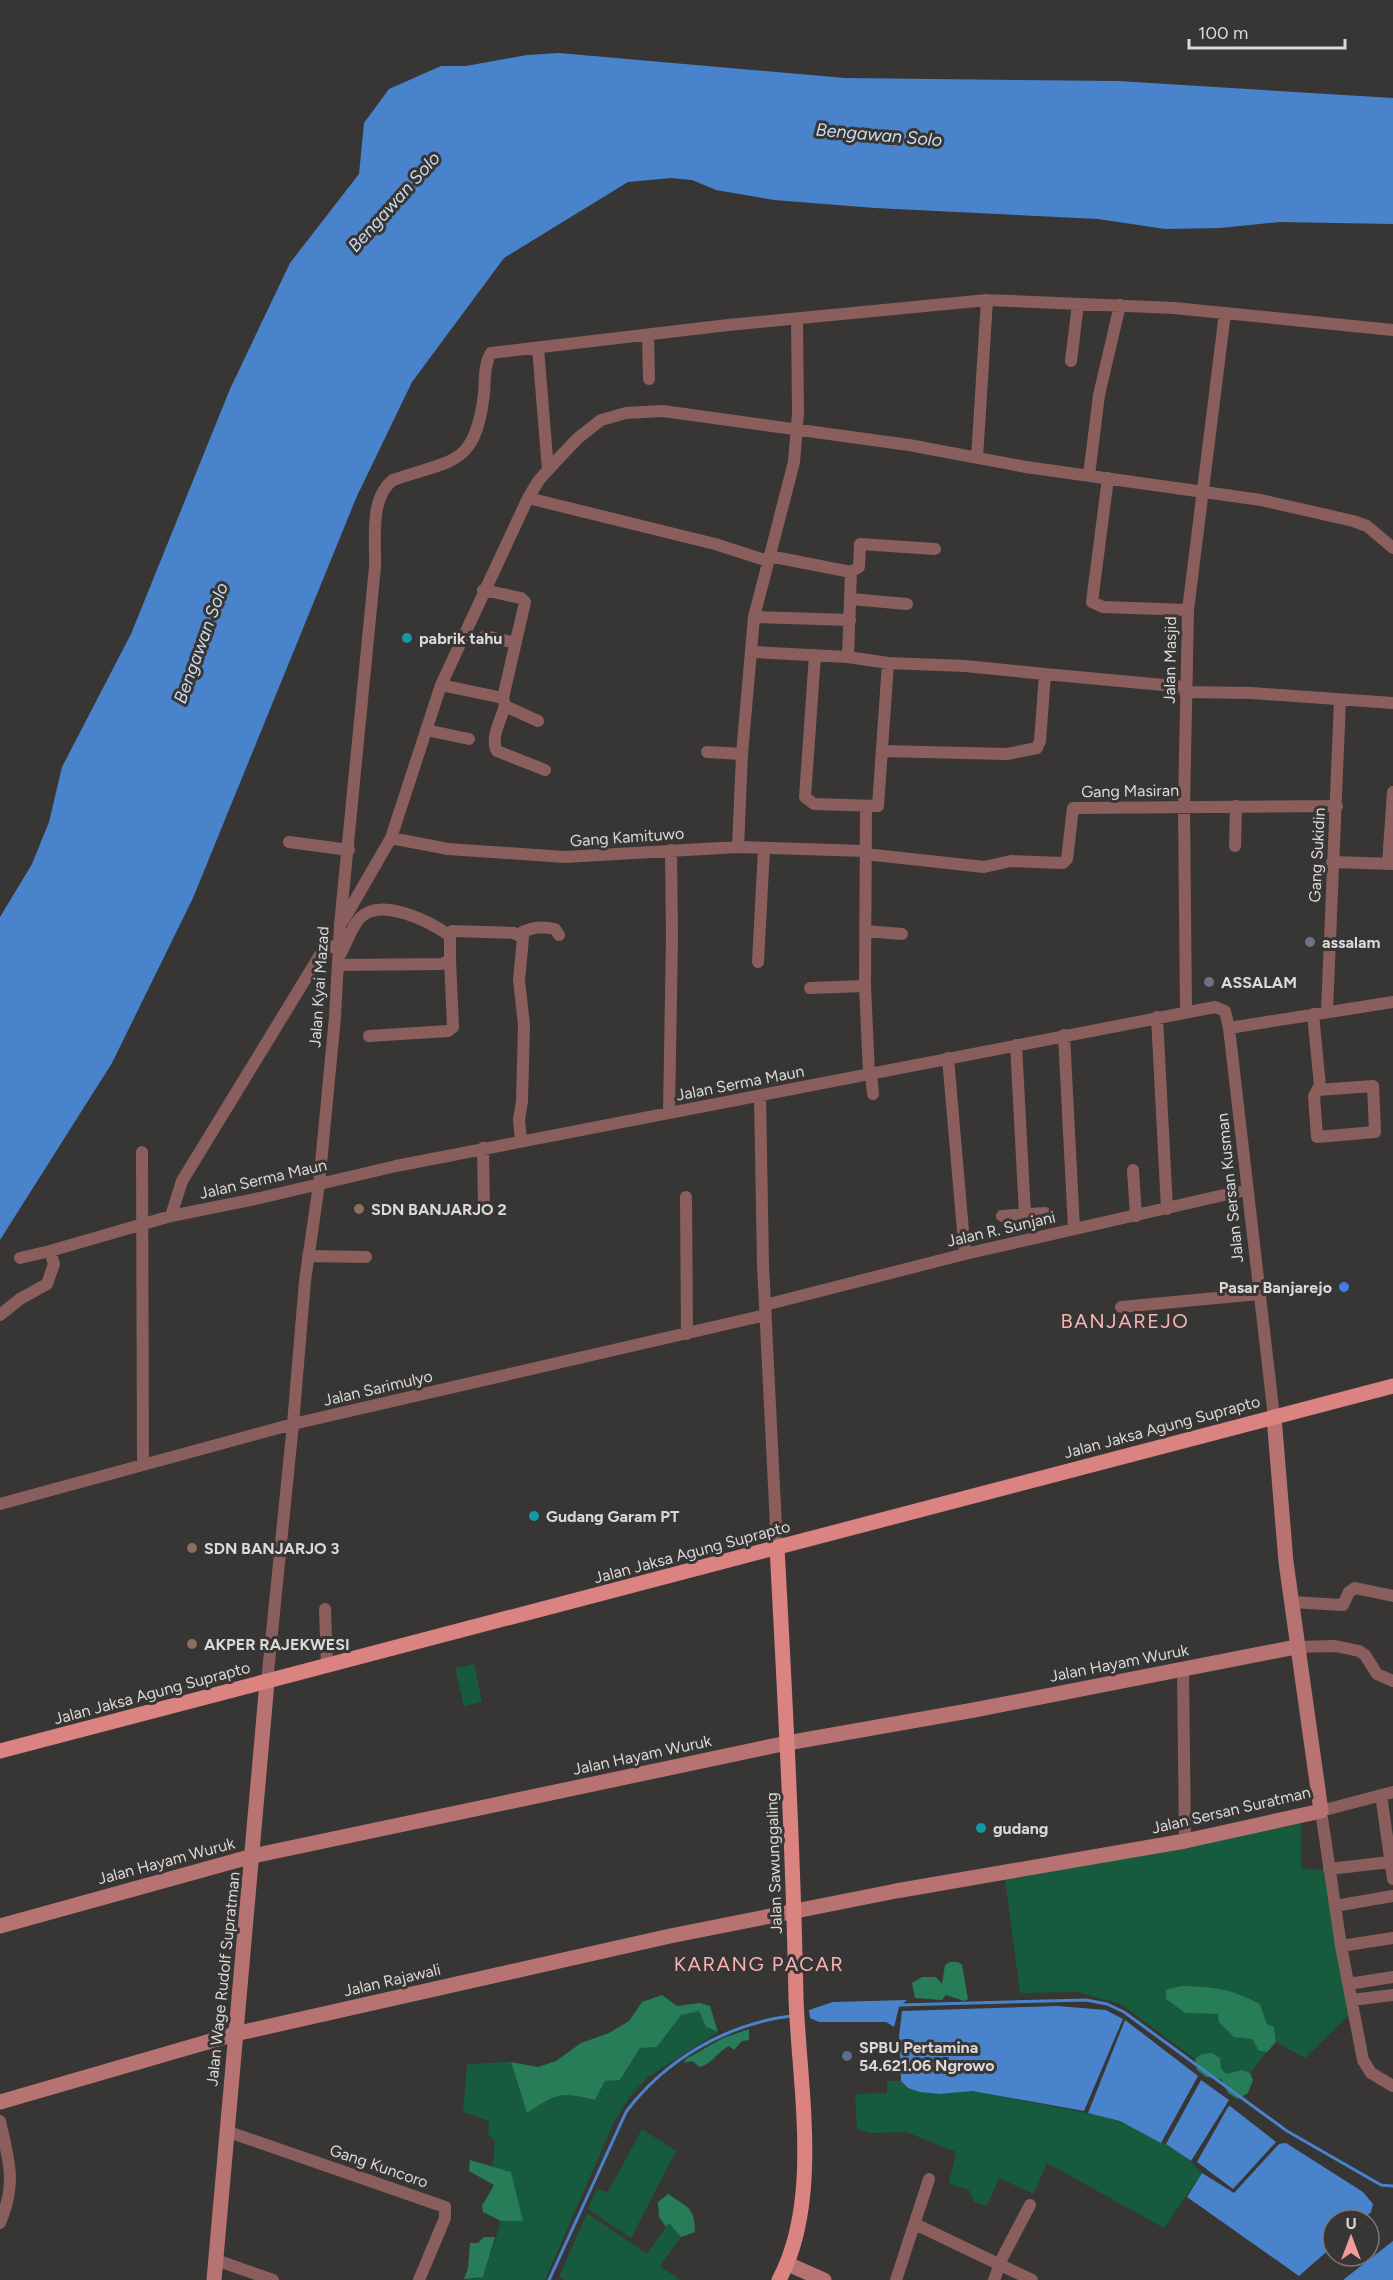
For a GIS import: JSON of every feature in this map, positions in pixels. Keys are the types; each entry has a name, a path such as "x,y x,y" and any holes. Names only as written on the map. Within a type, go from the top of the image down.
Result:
{"main road":[{"name":"Jalan Jaksa Agung Suprapto","path":"0,1751 1393,1386"},
{"name":"Jalan Sersan Suratman","path":"795,1910 1185,1841 1321,1811 1296,1647 1274,1417"},
{"name":"Jalan Sawunggaling","path":"777,1548 795,1910 796,1999 803,2152 802,2196 796,2240 788,2264 779,2280"},
{"name":"Jalan Hayam Wuruk","path":"0,1926 253,1856 787,1743 1296,1647"},
{"name":"Jalan Wage Rudolf Supratman","path":"214,2280 267,1682"},
{"name":"Jalan Rajawali","path":"0,2102 235,2034 795,1910"},
{"path":"788,2264 824,2280"}],"street":[{"path":"977,458 987,300"},
{"path":"548,470 538,348 728,325 987,300 1120,305 1393,330"},
{"path":"1071,361 1078,304"},
{"path":"1089,475 1099,395 1120,305"},
{"name":"Jalan Masjid","path":"1186,1011 1184,807 1188,610 1225,313"},
{"path":"738,847 742,754 753,652 754,617 794,462 797,320"},
{"path":"648,335 649,379"},
{"name":"Jalan Kyai Mazad","path":"267,1682 294,1424 308,1256 319,1184 340,925 371,615 378,506 386,486 393,480 458,458 468,449 479,420 491,353 538,348"},
{"path":"340,925 391,838 441,685 483,590 528,498 548,470 578,438 601,420 626,413 663,411 909,445 977,458 1261,500 1367,526 1393,548"},
{"path":"1108,478 1092,602 1103,607 1188,610"},
{"path":"528,498 768,559 851,572 858,567 860,544 935,549"},
{"path":"848,657 852,599 851,572"},
{"path":"483,590 520,598 525,602 494,747 497,751 545,770"},
{"path":"852,599 907,604"},
{"path":"754,617 850,620"},
{"path":"485,636 516,643"},
{"path":"753,652 848,657 888,663 965,666 1185,690 1393,703"},
{"path":"815,655 805,797 814,804 876,807 879,802 888,663"},
{"path":"882,751 1007,754 1037,748 1040,741 1045,674"},
{"path":"441,685 504,702 538,721"},
{"name":"Gang Sukidin","path":"1327,1011 1340,700"},
{"path":"426,730 469,739"},
{"path":"707,752 742,754"},
{"path":"1332,862 1390,864 1393,792"},
{"path":"1235,846 1236,806"},
{"name":"Gang Masiran","path":"865,852 984,867 1011,861 1063,863 1067,859 1072,808 1336,806"},
{"path":"866,807 865,986 873,1094"},
{"name":"Gang Kamituwo","path":"391,838 448,849 565,857 738,847 865,852"},
{"path":"289,842 349,850"},
{"path":"758,962 764,849"},
{"path":"669,1113 671,850"},
{"path":"338,958 361,916 368,913 403,912 425,921 450,936"},
{"path":"369,1036 448,1031 453,1027 450,960 452,931 519,934 532,927 555,929 559,935"},
{"path":"865,931 902,934"},
{"path":"519,934 523,938 519,980 524,1025 522,1101 519,1120 521,1141"},
{"path":"171,1216 182,1181 310,969 325,947 336,946 338,958"},
{"path":"338,958 434,965 450,960"},
{"path":"810,988 865,986"},
{"path":"1229,1028 1393,1002"},
{"name":"Jalan Serma Maun","path":"20,1258 171,1216 483,1148 760,1096 1186,1011 1221,1008 1225,1011 1229,1028"},
{"path":"1313,1014 1320,1086 1317,1090 1314,1096 1317,1137 1376,1132 1373,1086 1317,1090"},
{"path":"1157,1017 1167,1209"},
{"name":"Jalan Sersan Kusman","path":"1229,1028 1274,1417"},
{"path":"1064,1035 1074,1229"},
{"path":"1016,1045 1025,1214"},
{"path":"948,1058 965,1254"},
{"path":"760,1096 766,1310 777,1548"},
{"path":"483,1148 484,1208"},
{"path":"142,1152 143,1225 140,1259 143,1465"},
{"path":"1133,1170 1136,1216"},
{"name":"Jalan R. Sunjani","path":"766,1310 965,1254 1246,1190"},
{"path":"686,1197 687,1334"},
{"path":"1002,1216 1045,1213"},
{"path":"0,1315 20,1299 47,1284 54,1264 50,1251"},
{"path":"308,1256 366,1257"},
{"path":"1121,1307 1259,1294"},
{"name":"Jalan Sarimulyo","path":"0,1504 294,1424 687,1334 766,1310"},
{"path":"1291,1602 1343,1605 1348,1593 1355,1587 1393,1596"},
{"path":"325,1609 327,1666"},
{"path":"1296,1647 1335,1646 1359,1651 1365,1655 1377,1674 1393,1681"},
{"path":"1183,1669 1185,1841"},
{"path":"1393,1880 1387,1793 1321,1811 1341,1946 1366,2067 1393,2086"},
{"path":"1329,1869 1391,1857"},
{"path":"1335,1906 1393,1896"},
{"path":"1341,1946 1393,1938"},
{"path":"1349,1984 1393,1977"},
{"path":"1352,2000 1393,1995"},
{"path":"0,2121 11,2174 9,2201 0,2223"},
{"name":"Gang Kuncoro","path":"226,2131 445,2207 445,2218 419,2280"},
{"path":"896,2280 929,2179"},
{"path":"994,2280 999,2264 1030,2205"},
{"path":"915,2224 1032,2280"},
{"path":"216,2260 273,2280"}],"green space":[{"path":"474,1664 482,1702 464,1706 455,1668"},
{"path":"1301,1824 1301,1868 1327,1871 1349,2015 1305,2058 1276,2042 1274,2027 1267,2024 1260,2004 1222,1989 1181,1986 1166,1999 1185,2013 1219,2014 1252,2039 1259,2051 1267,2052 1250,2073 1242,2070 1227,2074 1221,2068 1220,2058 1210,2054 1204,2054 1195,2059 1121,2004 1077,1992 1020,1993 1005,1878"},
{"path":"958,1962 962,1965 968,1999 964,2001 946,1995 942,2000 915,1998 912,1983 922,1977 936,1977 942,1984 945,1965"},
{"path":"1181,1986 1222,1989 1260,2004 1267,2024 1274,2027 1276,2042 1267,2052 1259,2051 1252,2039 1234,2037 1219,2022 1218,2014 1185,2013 1166,1999 1166,1990"},
{"path":"662,1995 677,2006 700,2003 710,2006 718,2032 706,2027 699,2011 681,2015 657,2047 640,2048 620,2080 605,2081 595,2100 559,2096 527,2113 511,2062 538,2067 556,2061 581,2043 609,2033 629,2021 642,2002"},
{"path":"699,2011 706,2027 718,2032 648,2077 630,2096 614,2122 545,2280 463,2280 483,2277 501,2221 522,2221 511,2172 493,2167 495,2141 488,2134 489,2121 463,2112 467,2064 511,2062 527,2113 559,2096 595,2100 605,2081 620,2080 640,2048 657,2047 681,2015"},
{"path":"749,2029 749,2040 742,2041 734,2050 729,2046 700,2067 692,2061 684,2063 686,2059 723,2038"},
{"path":"1212,2053 1220,2058 1221,2068 1226,2074 1242,2070 1250,2073 1253,2080 1248,2093 1238,2099 1228,2093 1221,2079 1206,2077 1197,2070 1195,2059 1202,2054"},
{"path":"887,2081 901,2081 908,2088 940,2094 972,2091 1103,2116 1156,2138 1181,2154 1202,2173 1164,2228 1047,2163 1034,2194 999,2178 987,2206 974,2202 969,2190 949,2184 956,2152 906,2132 871,2133 857,2129 855,2094 887,2093"},
{"path":"642,2129 676,2151 631,2238 588,2209 596,2189 608,2192"},
{"path":"470,2160 511,2172 523,2221 501,2221 483,2212 482,2206 494,2185 469,2171"},
{"path":"668,2194 689,2208 695,2224 695,2232 681,2237 669,2223 666,2227 659,2217 658,2202"},
{"path":"587,2213 647,2254 669,2223 681,2237 660,2266 680,2280 565,2280 559,2277"},
{"path":"484,2237 495,2237 483,2277 464,2279 468,2268 470,2243 478,2243"}],"water":[{"name":"Bengawan Solo","path":"559,53 845,78 1118,81 1393,98 1393,224 1280,222 1220,228 1165,229 1098,219 875,208 774,200 716,190 692,180 671,178 628,182 504,258 412,382 357,496 193,898 112,1063 0,1240 0,917 32,864 49,822 62,767 131,634 230,389 290,263 359,174 364,123 389,89 441,66 466,66 527,55"},
{"path":"907,2000 899,2007 894,2027 886,2022 819,2022 810,2018 809,2010 833,2002"},
{"path":"1058,2006 1106,2010 1123,2019 1084,2111 972,2091 940,2094 920,2092 908,2088 901,2081 899,2036 902,2011"},
{"path":"1125,2020 1198,2076 1161,2143 1120,2121 1088,2113"},
{"path":"1201,2080 1229,2100 1191,2161 1166,2144"},
{"path":"1230,2106 1276,2142 1233,2189 1197,2162"},
{"path":"1286,2143 1363,2192 1373,2204 1372,2208 1321,2208 1321,2257 1299,2276 1187,2197 1202,2173 1234,2193 1279,2144"},
{"path":"1393,2241 1393,2280 1343,2280 1358,2268 1381,2268 1381,2250"}],"waterway":[{"path":"899,2005 1086,2000 1107,2004 1124,2012 1287,2131 1381,2185 1393,2186"},
{"path":"549,2280 626,2112 642,2093 678,2061 721,2036 767,2020 791,2016"}],"place":[{"name":"pabrik tahu","path":"407,638"},
{"name":"assalam","path":"1310,942"},
{"name":"ASSALAM","path":"1209,982"},
{"name":"SDN BANJARJO 2","path":"359,1209"},
{"name":"Pasar Banjarejo","path":"1344,1287"},
{"name":"Gudang Garam PT","path":"534,1516"},
{"name":"SDN BANJARJO 3","path":"192,1548"},
{"name":"AKPER RAJEKWESI","path":"192,1644"},
{"name":"gudang","path":"981,1828"},
{"name":"SPBU Pertamina 54.621.06 Ngrowo","path":"847,2056"}],"district":[{"name":"BANJAREJO","path":"1125,1321"},
{"name":"KARANG PACAR","path":"759,1964"}]}
